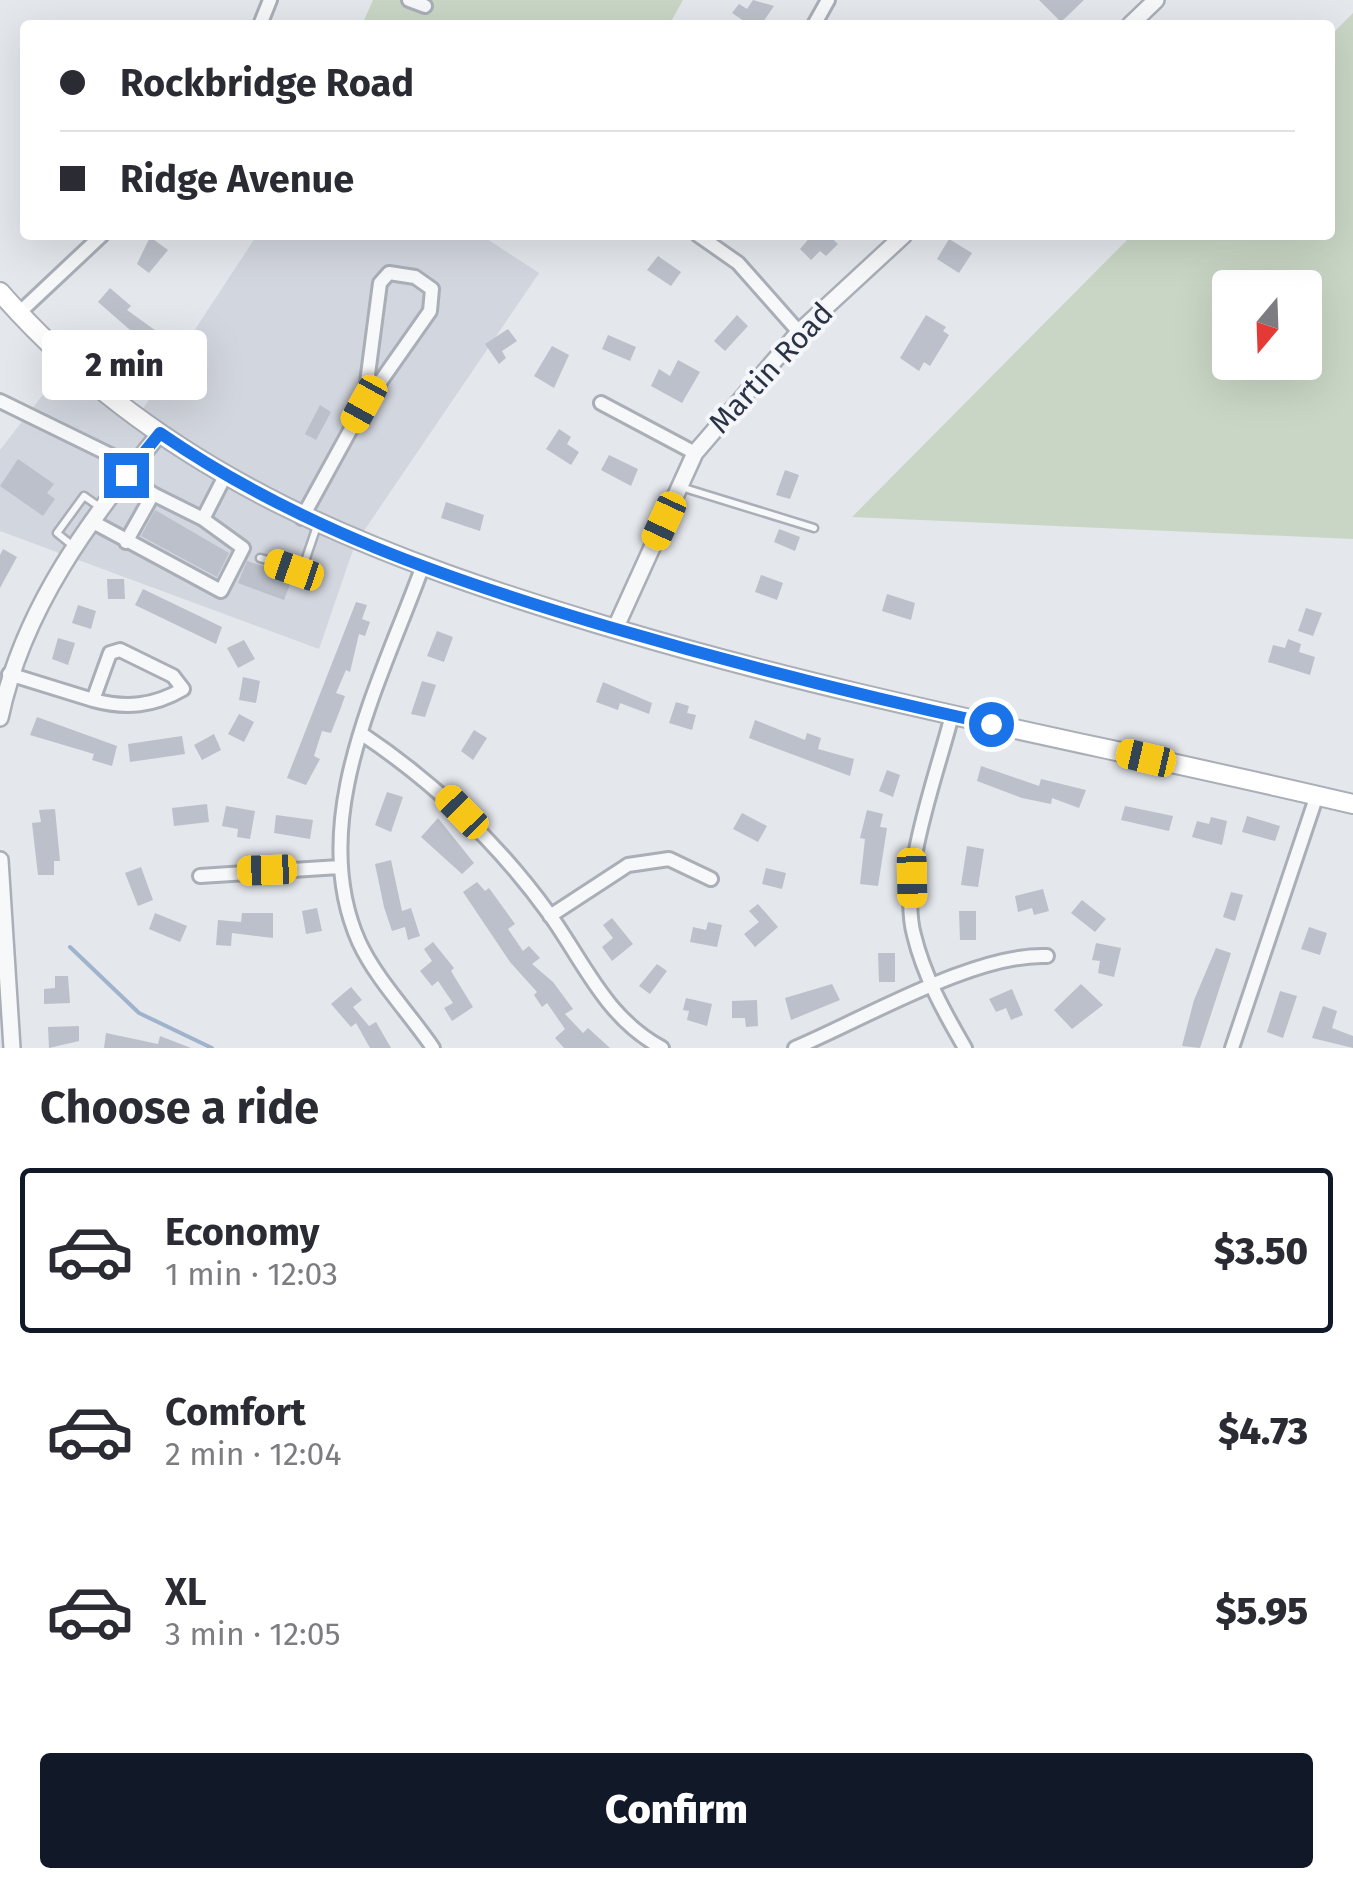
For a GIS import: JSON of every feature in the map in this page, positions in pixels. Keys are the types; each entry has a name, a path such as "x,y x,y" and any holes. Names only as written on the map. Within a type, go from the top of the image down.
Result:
{"main road":[{"path":"0,292 72,365 160,433 224,476 310,521 422,568 760,671 1353,804"}],"street":[{"path":"409,0 425,6"},
{"path":"1135,20 1156,0"},
{"path":"19,313 97,240"},
{"path":"705,240 738,263 799,332"},
{"name":"Martin Road","path":"615,629 695,452 799,332 899,240"},
{"path":"310,521 364,404 430,311 432,289 415,277 388,274 380,282 364,404"},
{"path":"0,400 130,470 153,494 203,519 242,548 221,592 126,542 98,516"},
{"path":"601,402 695,452"},
{"path":"0,718 9,674 38,607 74,547 160,433"},
{"path":"203,519 224,476"},
{"path":"126,542 153,494"},
{"path":"422,568 362,734 344,804 339,867 361,946 433,1048"},
{"path":"9,674 93,700 115,706 155,704 183,689 173,676 120,650 110,652 93,700"},
{"path":"952,715 912,878 912,932 932,986 965,1048"},
{"path":"362,734 441,791 550,916 585,975 629,1028 662,1048"},
{"path":"1232,1048 1316,795"},
{"path":"550,916 628,865 669,859 712,879"},
{"path":"0,860 12,1048"},
{"path":"200,876 339,867"},
{"path":"795,1048 932,986 1019,955 1047,956"}],"lane":[{"path":"680,487 814,528"},
{"path":"74,547 56,533 84,496 98,516"},
{"path":"260,558 302,570 310,521"}],"shaded area":[{"path":"254,240 489,240 539,273 355,544 319,649 0,531 0,450 69,361 135,421"}],"green space":[{"path":"373,0 683,0 672,20 364,20"},
{"path":"1353,13 1353,539 852,517 1127,240 1335,240 1335,31"}],"building":[{"path":"753,0 774,6 764,20 742,20 732,13 739,4 747,9"},
{"path":"1039,0 1084,0 1063,20"},
{"path":"149,240 168,250 149,273 137,264"},
{"path":"808,240 834,240 838,244 826,256 820,251 811,260 800,249"},
{"path":"948,240 972,253 959,273 937,259"},
{"path":"658,256 681,272 671,286 647,270"},
{"path":"110,288 131,306 127,310 159,333 145,351 132,343 137,336 98,302"},
{"path":"737,315 748,326 725,351 714,341"},
{"path":"926,315 946,327 943,331 949,335 930,366 924,362 919,371 900,358"},
{"path":"508,329 517,341 502,351 506,358 499,364 485,344"},
{"path":"608,335 636,347 630,361 602,349"},
{"path":"552,346 569,355 554,388 534,376"},
{"path":"184,358 197,365 188,386 174,381"},
{"path":"678,360 700,372 682,403 651,386 659,369 670,376"},
{"path":"320,405 331,412 316,440 305,434"},
{"path":"559,429 571,437 567,444 579,452 571,465 546,449"},
{"path":"609,455 638,469 631,486 601,470"},
{"path":"18,459 54,484 47,493 55,499 43,516 0,486"},
{"path":"785,470 799,475 790,499 776,495"},
{"path":"446,502 484,515 480,531 441,518"},
{"path":"155,510 229,553 217,577 141,536"},
{"path":"779,529 800,537 795,551 774,542"},
{"path":"3,549 17,557 0,588 0,555"},
{"path":"247,561 293,576 284,600 238,583"},
{"path":"761,575 783,583 777,600 755,592"},
{"path":"107,579 124,579 125,599 108,599"},
{"path":"143,589 222,627 216,644 135,605"},
{"path":"887,594 915,603 911,620 882,611"},
{"path":"356,602 367,605 362,619 370,622 365,636 359,634 350,672 346,670 336,693 345,696 331,733 322,731 314,756 320,759 306,785 287,778"},
{"path":"78,605 96,611 91,629 72,623"},
{"path":"1306,608 1322,613 1313,636 1298,631"},
{"path":"437,631 453,637 444,662 427,656"},
{"path":"58,638 75,643 68,665 52,659"},
{"path":"1288,639 1301,644 1299,652 1315,657 1310,675 1268,662 1273,645 1285,648"},
{"path":"244,640 255,659 238,668 227,648"},
{"path":"243,677 260,681 256,703 239,700"},
{"path":"422,681 436,685 425,717 411,714"},
{"path":"603,682 652,703 649,714 620,703 618,710 596,702"},
{"path":"676,702 689,706 687,713 696,715 692,730 669,723"},
{"path":"239,714 254,722 244,742 228,734"},
{"path":"37,717 117,746 112,766 92,760 94,754 30,735"},
{"path":"755,720 805,740 807,733 821,738 818,749 854,759 850,776 749,738"},
{"path":"474,730 487,738 473,760 461,751"},
{"path":"214,734 221,750 202,760 194,745"},
{"path":"182,736 185,754 130,762 128,744"},
{"path":"981,766 1039,786 1041,779 1086,790 1079,808 1052,798 1051,804 1022,798 977,781"},
{"path":"887,770 900,775 893,797 879,791"},
{"path":"387,792 403,797 391,832 375,825"},
{"path":"207,804 209,822 174,826 172,808"},
{"path":"226,806 255,811 250,839 237,837 238,829 222,826"},
{"path":"1125,806 1173,816 1169,831 1121,820"},
{"path":"55,809 60,861 54,861 54,875 38,875 32,823 41,822 39,810"},
{"path":"867,810 883,814 880,827 887,828 878,886 860,884 865,839 860,838"},
{"path":"742,813 767,826 758,842 733,829"},
{"path":"276,815 313,820 310,839 274,833"},
{"path":"1247,816 1280,826 1275,841 1242,832"},
{"path":"1211,817 1227,821 1222,845 1192,837 1197,821 1209,824"},
{"path":"438,818 474,863 462,874 421,837"},
{"path":"967,846 984,849 978,887 961,885"},
{"path":"391,860 402,911 411,908 420,936 408,940 405,927 392,931 384,907 375,864"},
{"path":"141,867 153,900 138,906 125,873"},
{"path":"766,868 786,873 782,889 762,884"},
{"path":"477,882 485,891 489,888 515,924 508,929 523,951 529,946 540,958 532,964 553,982 573,1009 565,1014 583,1033 588,1028 610,1048 564,1048 555,1038 565,1029 547,1003 542,1007 534,995 537,992 510,962 463,892"},
{"path":"1043,889 1049,911 1034,915 1032,908 1018,912 1015,896"},
{"path":"1231,892 1243,895 1235,921 1223,917"},
{"path":"1082,900 1106,919 1095,932 1071,913"},
{"path":"758,904 778,927 755,947 744,934 759,922 749,911"},
{"path":"317,908 322,931 306,934 302,911"},
{"path":"959,911 976,911 976,940 960,940"},
{"path":"155,913 187,926 180,942 149,929"},
{"path":"242,913 273,913 273,938 232,933 231,946 216,945 218,920 241,922"},
{"path":"612,918 633,944 612,961 602,947 613,938 603,925"},
{"path":"708,922 722,925 717,947 690,942 693,927 706,930"},
{"path":"1309,927 1327,933 1320,955 1301,949"},
{"path":"433,942 454,968 451,971 473,1007 452,1021 444,1008 453,1003 438,981 432,986 420,971 432,961 424,949"},
{"path":"1096,943 1121,948 1114,977 1098,973 1100,961 1092,960"},
{"path":"1216,948 1231,953 1200,1048 1182,1046 1194,1000"},
{"path":"878,953 895,953 895,982 879,982"},
{"path":"657,964 667,971 650,994 639,986"},
{"path":"55,976 68,976 70,1003 44,1004 44,989 55,988"},
{"path":"832,984 840,1000 791,1020 785,998"},
{"path":"1081,984 1103,1005 1072,1029 1054,1010"},
{"path":"351,987 362,1000 353,1007 369,1026 376,1022 391,1048 370,1048 356,1023 351,1027 331,1004"},
{"path":"1012,989 1023,1015 1011,1020 1006,1008 996,1012 989,999"},
{"path":"1280,991 1297,996 1283,1038 1267,1032"},
{"path":"686,998 712,1004 707,1026 687,1020 689,1011 683,1010"},
{"path":"757,1000 758,1026 746,1027 745,1018 732,1018 732,1001"},
{"path":"1323,1006 1337,1011 1332,1028 1353,1036 1353,1048 1312,1038"},
{"path":"79,1026 79,1041 49,1048 48,1027"},
{"path":"106,1033 158,1044 160,1036 191,1048 104,1048"}],"waterway":[{"path":"70,947 139,1013 212,1048"}],"route":[{"path":"126,475 160,433 224,476 302,518 393,558 486,591 760,671 991,724"}]}
